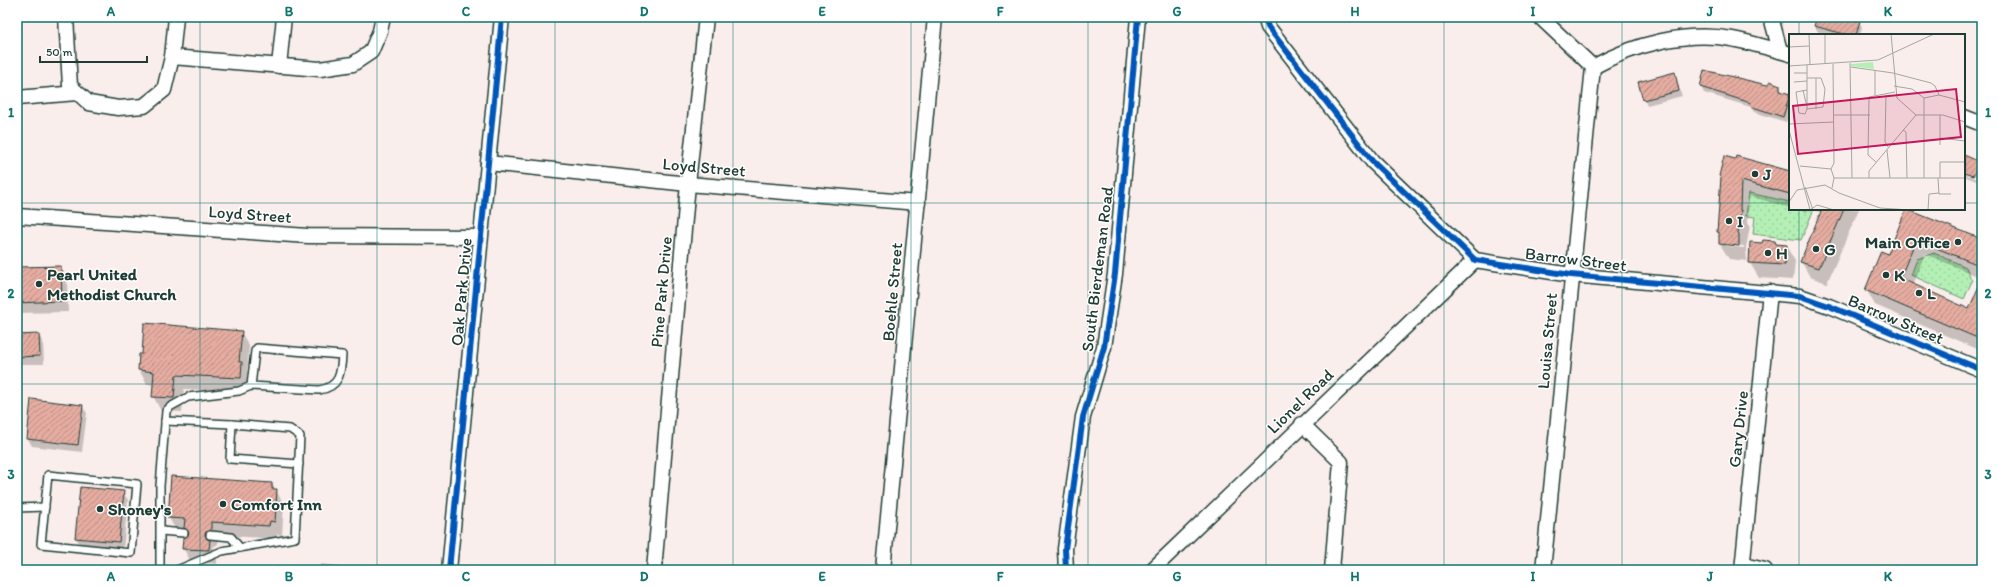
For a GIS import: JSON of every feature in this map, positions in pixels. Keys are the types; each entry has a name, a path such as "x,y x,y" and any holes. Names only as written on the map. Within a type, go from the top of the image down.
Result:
{"street":[{"path":"66,17 70,86 88,103 118,108 144,106 164,90 172,57 176,17"},
{"path":"279,66 284,17"},
{"path":"172,57 320,69 352,64 370,52 380,31 383,17"},
{"name":"Oak Park Drive","path":"449,570 502,17"},
{"name":"Pine Park Drive","path":"654,570 688,184 706,17"},
{"name":"Boehle Street","path":"883,570 935,17"},
{"name":"South Bierdeman Road","path":"1066,570 1065,549 1083,417 1104,347 1115,274 1138,17"},
{"path":"1265,17 1268,27 1373,162 1475,260"},
{"path":"1540,17 1593,67 1615,54 1649,44 1687,37 1731,39 1785,52"},
{"path":"1771,17 1785,52"},
{"name":"Louisa Street","path":"1543,570 1571,275 1593,67"},
{"path":"17,98 77,93"},
{"path":"1965,117 1982,124"},
{"name":"Loyd Street","path":"488,163 688,184 918,203"},
{"name":"Loyd Street","path":"17,216 308,236 480,237"},
{"name":"Barrow Street","path":"1475,260 1571,275 1770,292 1800,296 1829,306 1982,370"},
{"name":"Lionel Road","path":"1152,570 1302,424 1475,260"},
{"name":"Gary Drive","path":"1742,568 1770,292"},
{"path":"1302,424 1341,462 1332,570"},
{"path":"1742,568 1765,570"}],"lane":[{"path":"160,570 160,486 166,411 170,406 188,398 239,391 251,386 319,390 327,389 341,374 342,355 257,348 255,351 251,386"},
{"path":"165,421 232,424 290,429 300,436 295,538 222,552 177,570"},
{"path":"232,424 230,459 299,464"},
{"path":"48,475 137,484 131,553 42,544 45,507 48,475"},
{"path":"17,508 45,507"},
{"path":"161,531 184,533"},
{"path":"210,535 231,537 240,548"}],"green space":[{"path":"1749,193 1789,202 1789,210 1814,210 1801,240 1753,234 1755,217 1746,216"},
{"path":"1934,253 1966,267 1972,281 1964,299 1911,275 1917,259"}],"building":[{"path":"1817,17 1846,17 1860,21 1856,34 1844,34 1814,26"},
{"path":"1704,70 1767,85 1770,81 1780,85 1780,91 1789,94 1789,97 1783,117 1750,106 1751,103 1700,87"},
{"path":"1675,72 1679,91 1643,100 1638,82"},
{"path":"1965,155 1980,162 1973,176 1965,173"},
{"path":"1724,156 1735,159 1736,156 1789,171 1789,194 1741,181 1741,210 1738,233 1739,246 1719,244 1719,232 1717,232 1721,177 1719,176"},
{"path":"1822,210 1844,210 1819,268 1800,262"},
{"path":"1906,210 1982,239 1982,259 1979,265 1916,240 1900,278 1969,309 1982,279 1982,340 1865,290 1881,251 1888,254"},
{"name":"H","path":"1763,240 1775,241 1776,244 1787,245 1785,265 1749,263 1750,242 1762,243"},
{"name":"Pearl United Methodist Church","path":"61,266 62,301 17,303 17,267"},
{"path":"144,323 242,331 239,362 242,362 241,378 176,375 174,398 152,397 154,372 138,370 139,354 142,354"},
{"path":"39,334 40,356 17,357 17,335"},
{"path":"31,399 83,405 78,445 27,439"},
{"name":"Comfort Inn","path":"171,476 272,483 272,489 277,489 275,522 270,521 269,526 211,522 211,530 206,532 205,535 207,539 210,540 209,550 182,549 183,538 189,534 184,528 185,519 168,518"},
{"name":"Shoney's","path":"80,487 124,491 119,542 75,538"}],"cycle path":[{"path":"449,570 502,17"},
{"path":"1066,570 1065,549 1083,417 1104,347 1115,274 1138,17"},
{"path":"1265,17 1268,27 1373,162 1475,260 1571,275 1800,296 1829,306 1982,370"}],"place":[{"name":"J","path":"1755,174"},
{"name":"I","path":"1729,221"},
{"name":"Main Office","path":"1958,242"},
{"name":"G","path":"1816,249"},
{"name":"H","path":"1768,253"},
{"name":"K","path":"1886,275"},
{"name":"Pearl United Methodist Church","path":"39,284"},
{"name":"L","path":"1919,293"},
{"name":"Comfort Inn","path":"223,504"},
{"name":"Shoney's","path":"100,509"}]}
